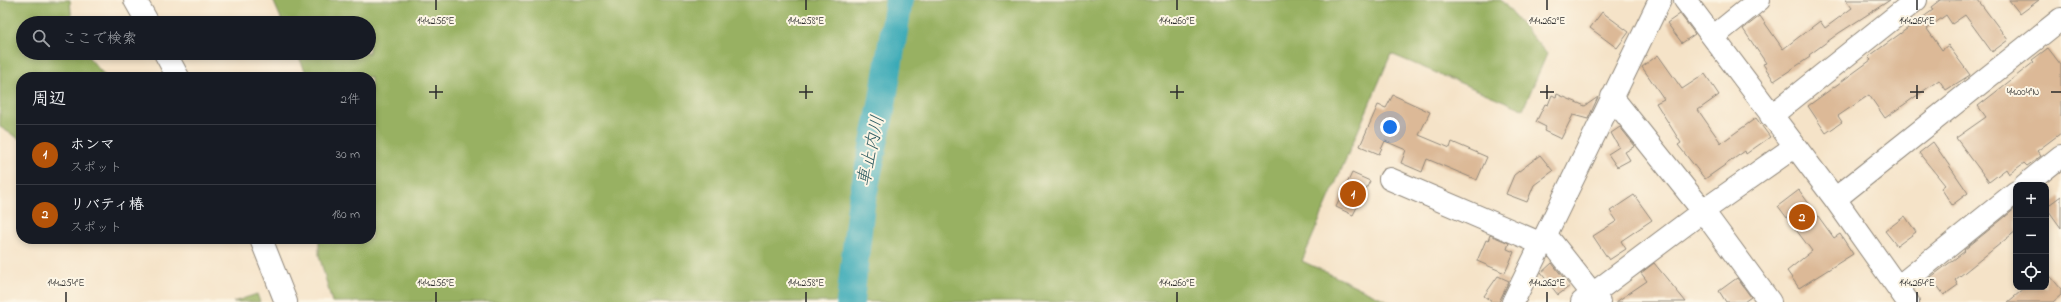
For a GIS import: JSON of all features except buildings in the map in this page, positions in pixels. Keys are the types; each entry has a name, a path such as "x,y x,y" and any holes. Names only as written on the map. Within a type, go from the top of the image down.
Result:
{"street":[{"path":"135,0 144,16"},
{"path":"1514,302 1660,0"},
{"path":"1685,0 1770,116 1835,199 1902,297 2013,195"},
{"path":"1713,37 1759,0"},
{"path":"1770,116 1916,0"},
{"path":"1835,199 2061,19"},
{"path":"169,60 175,72"},
{"path":"1612,97 1703,211 1770,302"},
{"path":"1390,179 1544,240 1591,299 1703,211 1794,147"},
{"path":"2028,182 2061,156"},
{"path":"263,244 286,302"}],"green space":[{"path":"0,0 70,0 71,16 16,16 16,60 91,60 102,72 16,72 16,137 0,127"},
{"path":"273,0 1501,0 1547,54 1523,109 1391,54 1302,261 1390,302 332,302 319,255 319,244 376,244 376,72 306,72 300,60 376,60 376,16 280,16"},
{"path":"257,294 260,302 233,302"}],"waterway":[{"name":"車止内川","path":"850,302 861,205 882,105 899,0"}],"place":[{"name":"ホンマ","path":"1353,194"},
{"name":"リバティ椿","path":"1802,217"}]}
